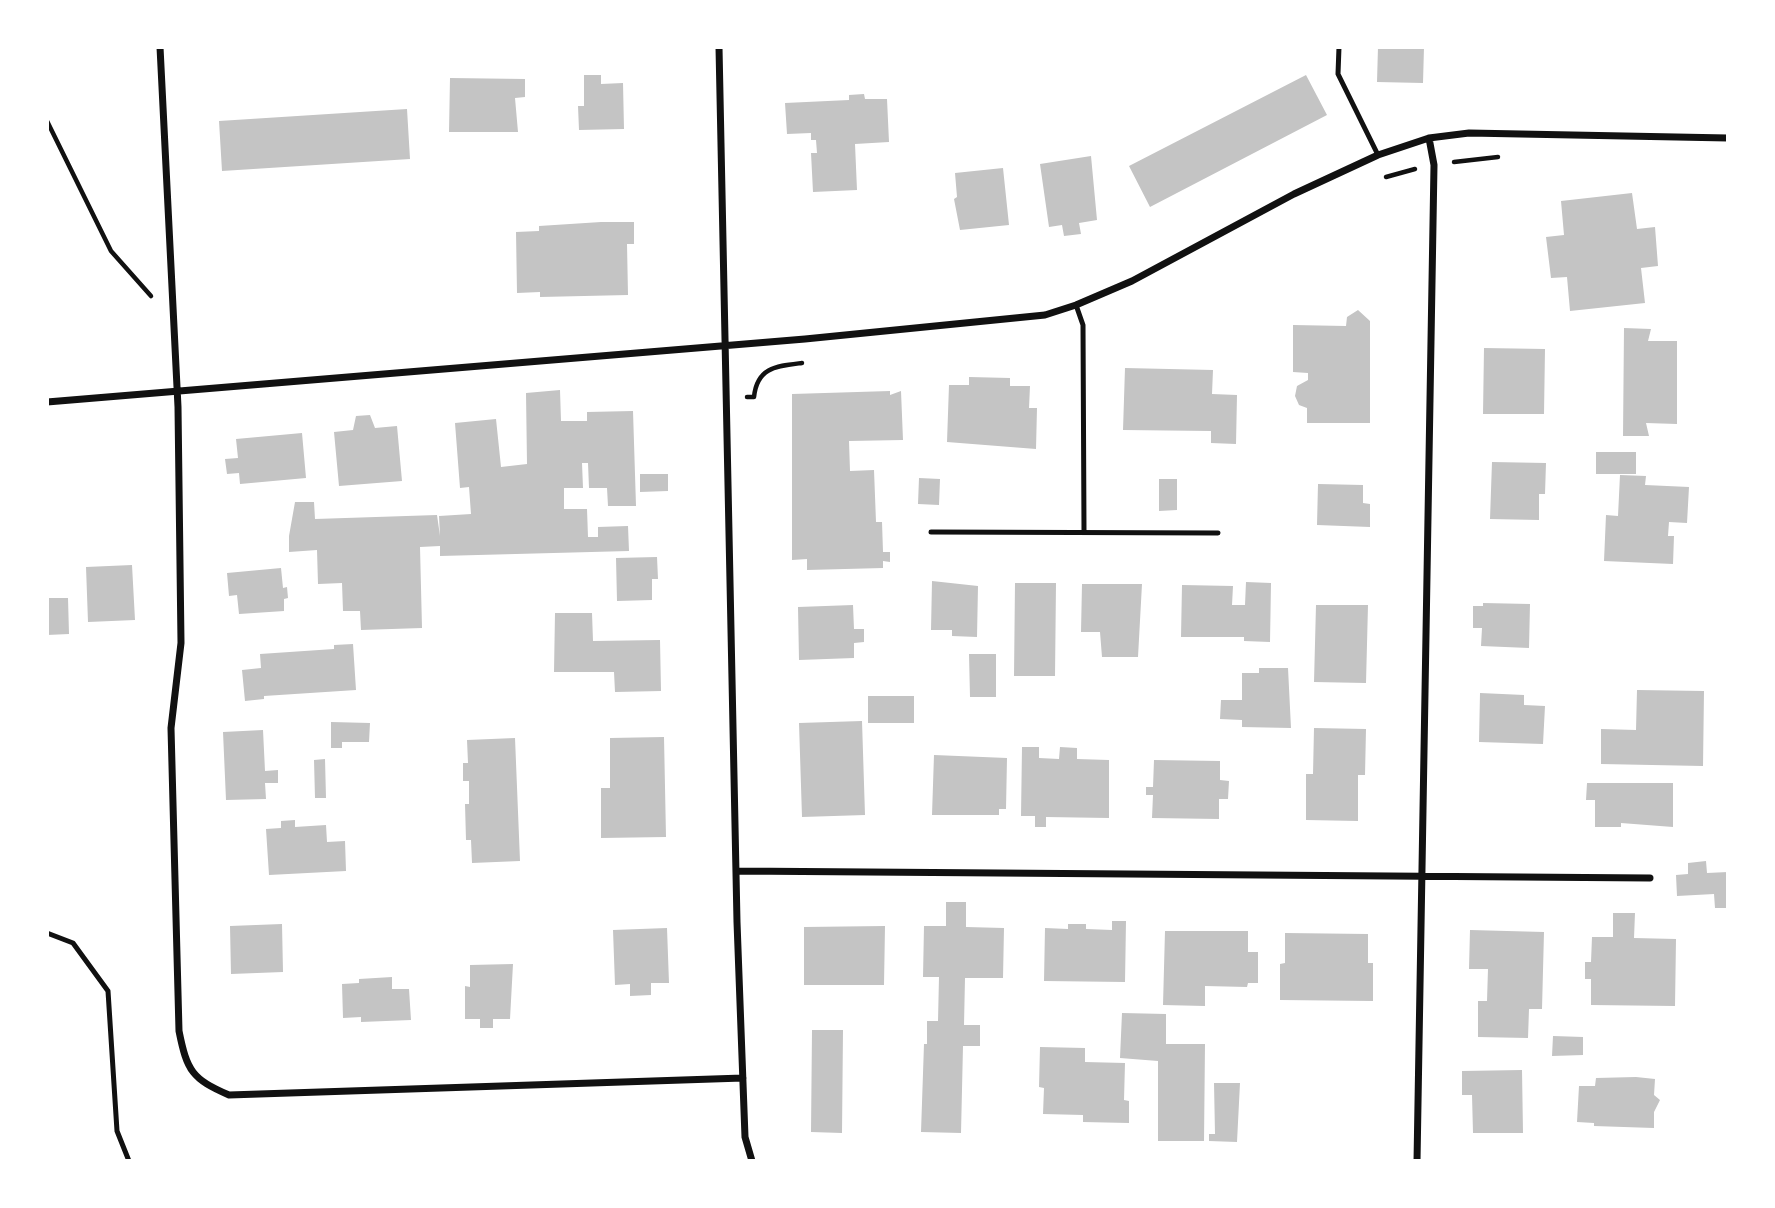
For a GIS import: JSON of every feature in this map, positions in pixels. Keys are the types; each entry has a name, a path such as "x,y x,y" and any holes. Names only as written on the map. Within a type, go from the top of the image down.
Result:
{"street":[{"path":"160,47 176,390 181,643 171,728 178,1031 185,1063 200,1082 229,1095 743,1078"},
{"path":"719,47 743,1078 745,1137 752,1161"},
{"path":"47,402 724,346 1024,318 1076,305 1132,281 1294,194 1378,155 1429,138 1469,132 1728,138"},
{"path":"1417,1161 1434,165 1429,138"},
{"path":"737,872 1650,878"}],"lane":[{"path":"1339,47 1338,74 1378,155"},
{"path":"1076,305 1083,325 1084,531"},
{"path":"932,532 1218,533"},
{"path":"47,933 73,943 108,991 117,1131 129,1161"}],"path":[{"path":"47,121 111,251 148,293 171,312"}],"building":[{"path":"1378,47 1424,47 1423,83 1377,82"},
{"path":"584,75 601,75 601,84 623,83 624,129 579,130 578,106 584,106"},
{"path":"1306,75 1327,115 1150,207 1129,166"},
{"path":"450,78 525,79 525,97 515,98 518,132 449,132"},
{"path":"864,94 865,99 887,99 889,142 855,144 857,190 813,192 811,153 817,153 816,140 811,140 811,133 787,134 785,103 849,100 849,95"},
{"path":"407,109 410,159 222,171 219,121"},
{"path":"1091,156 1097,220 1079,223 1081,234 1064,236 1062,225 1049,227 1040,164"},
{"path":"1003,168 1009,225 960,230 954,199 957,197 955,173"},
{"path":"1632,193 1637,229 1655,227 1658,266 1641,268 1645,303 1570,311 1567,277 1551,278 1546,237 1564,235 1561,201"},
{"path":"634,222 634,244 627,244 628,295 540,297 540,292 517,293 516,232 539,231 539,226"},
{"path":"1358,310 1370,321 1370,423 1307,423 1307,408 1299,405 1295,396 1297,386 1308,380 1308,373 1293,372 1293,325 1346,326 1347,317"},
{"path":"1624,328 1651,329 1648,341 1677,341 1677,424 1646,423 1649,436 1623,436"},
{"path":"1484,348 1545,349 1544,414 1483,414"},
{"path":"1125,368 1213,370 1212,394 1237,395 1236,444 1211,443 1211,431 1123,430"},
{"path":"969,377 1010,378 1010,386 1030,386 1029,408 1037,408 1036,449 947,442 949,385 969,385"},
{"path":"560,390 561,421 587,421 587,412 633,411 636,506 608,506 607,488 589,488 588,463 582,463 583,488 564,488 564,509 587,509 588,537 598,537 598,527 628,526 629,551 440,556 440,546 420,547 422,628 361,630 360,611 343,611 342,583 318,584 317,550 289,552 295,502 314,502 315,519 437,515 440,536 439,516 471,514 469,487 460,488 455,423 496,419 501,467 527,464 526,393"},
{"path":"890,391 890,395 901,391 903,440 849,441 850,471 874,470 876,522 882,522 883,552 890,552 890,562 883,561 883,568 807,570 807,559 792,560 792,394"},
{"path":"370,415 375,428 397,426 402,481 339,486 334,432 353,430 356,416"},
{"path":"302,433 306,478 240,484 239,473 227,474 225,459 238,458 236,439"},
{"path":"1596,452 1636,452 1636,474 1596,474"},
{"path":"1492,462 1546,463 1545,494 1539,494 1539,520 1490,519"},
{"path":"640,474 668,474 668,491 640,492"},
{"path":"1620,475 1646,476 1645,485 1689,487 1687,523 1669,522 1668,536 1674,536 1673,564 1604,561 1606,515 1618,516"},
{"path":"919,478 940,479 939,505 918,504"},
{"path":"1159,479 1177,479 1177,510 1159,511"},
{"path":"1318,484 1363,485 1363,503 1370,504 1370,527 1317,525"},
{"path":"657,557 658,579 652,579 652,600 617,601 616,558"},
{"path":"132,565 135,620 88,622 86,567"},
{"path":"281,568 283,588 287,587 288,598 284,599 284,611 239,614 237,595 229,596 227,573"},
{"path":"932,581 978,586 977,637 952,636 952,630 931,630"},
{"path":"1246,582 1271,583 1270,642 1244,641 1244,637 1181,637 1182,585 1233,586 1232,605 1245,605"},
{"path":"1015,583 1056,583 1055,676 1014,676"},
{"path":"1082,584 1142,584 1138,657 1102,657 1100,632 1081,632"},
{"path":"47,598 68,598 69,634 47,635"},
{"path":"1483,603 1530,604 1529,648 1481,646 1482,628 1473,628 1473,606 1483,606"},
{"path":"853,605 854,629 864,629 864,642 854,643 854,658 799,660 798,607"},
{"path":"1316,605 1368,605 1366,683 1314,682"},
{"path":"555,613 592,613 593,641 660,640 661,691 615,692 614,672 554,672"},
{"path":"353,644 356,690 264,696 264,699 245,701 242,670 261,668 260,654 334,649 334,645"},
{"path":"969,654 996,654 996,697 970,697"},
{"path":"1259,668 1288,668 1291,728 1242,727 1242,720 1220,719 1221,700 1242,700 1242,673 1259,673"},
{"path":"1637,690 1704,691 1703,766 1601,764 1601,729 1636,730"},
{"path":"1480,693 1524,695 1524,705 1545,706 1543,744 1479,742"},
{"path":"868,696 914,696 914,723 868,723"},
{"path":"862,721 865,815 802,817 799,723"},
{"path":"331,722 370,723 369,742 342,742 342,748 331,748"},
{"path":"1314,728 1366,729 1365,775 1358,775 1358,821 1306,820 1306,774 1313,774"},
{"path":"263,730 265,771 278,770 278,783 265,783 266,799 226,800 223,732"},
{"path":"664,737 666,837 601,838 601,788 610,788 610,738"},
{"path":"515,738 520,861 472,863 471,840 466,840 465,804 469,804 469,781 463,781 463,763 468,763 467,740"},
{"path":"1022,747 1039,747 1039,758 1059,759 1060,747 1077,748 1077,759 1109,760 1109,818 1046,817 1046,827 1035,827 1035,816 1021,816"},
{"path":"934,755 1007,758 1006,809 999,809 999,815 932,815"},
{"path":"325,759 326,798 315,798 314,760"},
{"path":"1154,760 1220,761 1220,780 1229,781 1228,799 1219,799 1219,819 1152,818 1153,795 1146,795 1146,787 1153,787"},
{"path":"1587,783 1673,783 1673,827 1621,823 1621,827 1595,827 1595,800 1586,800"},
{"path":"295,820 295,827 326,825 327,842 345,841 346,871 269,875 266,829 281,828 281,821"},
{"path":"1706,861 1707,873 1728,872 1728,908 1715,908 1714,894 1677,896 1676,875 1688,874 1688,863"},
{"path":"946,902 966,902 966,927 1004,928 1003,978 965,978 964,1025 980,1025 980,1046 963,1046 961,1133 921,1132 924,1044 927,1044 927,1021 938,1021 939,977 923,977 924,926 946,926"},
{"path":"1613,913 1635,913 1634,938 1676,939 1675,1006 1591,1005 1591,979 1585,979 1585,962 1591,962 1592,937 1613,937"},
{"path":"1112,921 1126,921 1125,982 1044,981 1045,928 1068,929 1068,924 1086,924 1086,929 1112,930"},
{"path":"282,924 283,972 231,974 230,926"},
{"path":"885,926 884,985 804,985 804,927"},
{"path":"667,928 669,983 651,983 651,995 630,996 630,984 615,985 613,930"},
{"path":"1470,930 1544,932 1542,1009 1529,1009 1528,1038 1478,1037 1478,1001 1487,1001 1488,969 1469,969"},
{"path":"1165,931 1248,931 1248,952 1258,952 1258,983 1248,983 1247,987 1205,986 1205,1006 1163,1005"},
{"path":"1285,933 1368,934 1368,963 1373,963 1373,1001 1280,1000 1280,964 1285,963"},
{"path":"513,964 510,1019 493,1019 493,1028 480,1028 480,1019 465,1019 465,986 470,987 470,965"},
{"path":"392,977 392,989 409,989 411,1020 361,1022 361,1017 343,1018 342,984 359,983 359,979"},
{"path":"1122,1013 1166,1014 1166,1044 1205,1044 1204,1141 1158,1141 1158,1061 1120,1058"},
{"path":"812,1030 843,1030 842,1133 811,1132"},
{"path":"1553,1036 1583,1037 1583,1055 1552,1056"},
{"path":"1040,1047 1085,1048 1085,1062 1125,1063 1124,1100 1129,1101 1129,1123 1083,1122 1083,1115 1043,1114 1044,1088 1039,1087"},
{"path":"1522,1070 1523,1133 1473,1133 1472,1095 1462,1095 1462,1071"},
{"path":"1596,1078 1655,1079 1654,1095 1660,1100 1654,1112 1654,1128 1594,1126 1594,1123 1577,1122 1579,1086 1595,1086"},
{"path":"1214,1083 1240,1083 1237,1142 1209,1141 1209,1134 1215,1134"}]}
